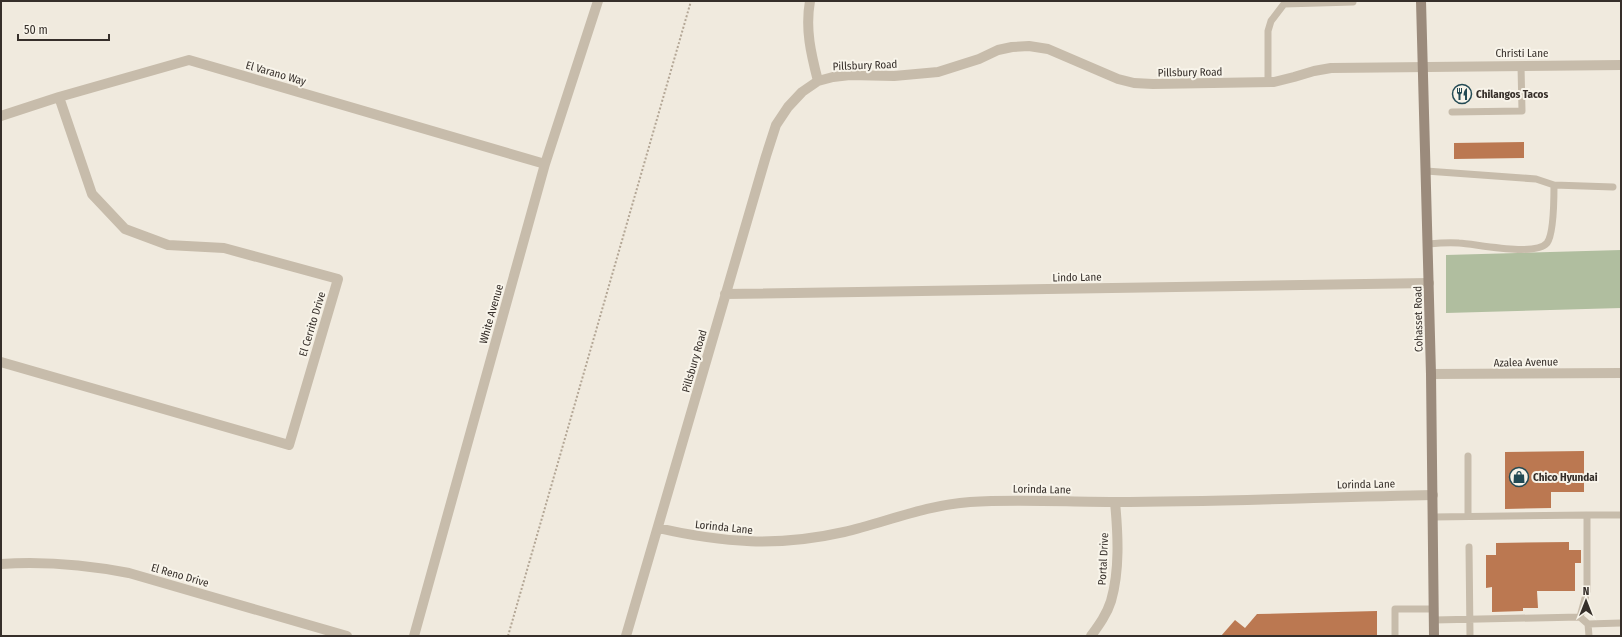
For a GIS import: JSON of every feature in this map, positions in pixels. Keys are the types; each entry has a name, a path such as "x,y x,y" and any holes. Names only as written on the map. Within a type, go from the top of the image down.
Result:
{"street":[{"name":"White Avenue","path":"414,636 545,164 598,1"},
{"path":"810,1 808,13 808,35 811,56 818,81"},
{"name":"Cohasset Road","path":"1421,1 1431,374 1434,636"},
{"name":"Pillsbury Road","path":"626,636 725,294 776,125 788,107 802,92 818,81 833,77 850,75 894,76 938,72 979,60 998,50 1012,47 1030,46 1048,49 1118,79 1134,83 1153,84 1268,82 1330,68 1423,66"},
{"name":"El Varano Way","path":"1,116 59,97 189,60 545,164"},
{"name":"Christi Lane","path":"1423,66 1621,65"},
{"name":"El Cerrito Drive","path":"1,362 289,445 338,279 224,248 168,245 125,230 92,194 59,97"},
{"name":"Lindo Lane","path":"725,294 1429,283"},
{"name":"Azalea Avenue","path":"1431,374 1621,373"},
{"name":"Lorinda Lane","path":"658,528 730,541 788,541 817,538 846,532 940,506 969,502 1115,502 1433,495"},
{"name":"Portal Drive","path":"1091,636 1100,624 1110,602 1116,578 1117,556 1115,502"},
{"name":"El Reno Drive","path":"1,564 64,564 98,567 129,573 347,636"}],"lane":[{"path":"1268,82 1268,32 1271,21 1284,4 1353,2"},
{"path":"1452,112 1522,111 1521,66"},
{"path":"1426,171 1536,179 1554,185 1613,186"},
{"path":"1428,244 1459,243 1529,250 1541,247 1547,243 1551,230 1554,185"},
{"path":"1468,456 1468,516"},
{"path":"1580,617 1587,591 1587,515"},
{"path":"1433,517 1621,515"},
{"path":"1469,547 1470,636"},
{"path":"1395,636 1395,609 1434,609"},
{"path":"1434,620 1580,617 1588,624 1621,623"},
{"path":"1588,624 1589,636"}],"path":[{"path":"508,636 691,1"}],"green space":[{"path":"1621,250 1621,308 1446,313 1446,255"}],"building":[{"path":"1524,142 1524,158 1454,159 1454,143"},
{"path":"1584,451 1584,492 1551,492 1551,508 1505,509 1505,452"},
{"path":"1569,542 1569,550 1581,550 1581,563 1575,563 1575,591 1537,591 1538,608 1523,608 1523,611 1492,612 1492,587 1486,588 1486,555 1496,555 1496,543"},
{"path":"1377,611 1377,636 1221,636 1235,620 1245,628 1257,614"}],"place":[{"name":"Chilangos Tacos","path":"1462,94"},
{"name":"Chico Hyundai","path":"1519,477"}]}
